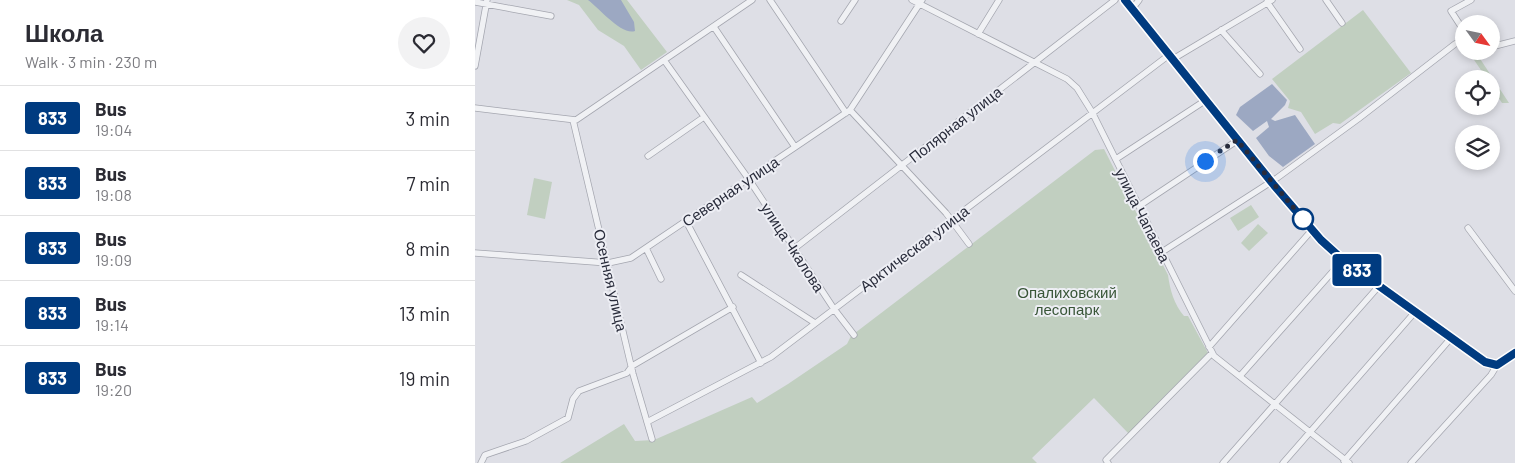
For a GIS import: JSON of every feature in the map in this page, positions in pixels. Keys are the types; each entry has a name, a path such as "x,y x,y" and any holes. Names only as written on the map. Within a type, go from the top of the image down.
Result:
{"street":[{"path":"475,108 573,120 752,0"},
{"path":"770,0 848,112 902,166 951,220 969,244"},
{"path":"841,21 855,0"},
{"name":"улица Чапаева","path":"912,0 920,2 1072,83 1092,112 1210,350 1346,462"},
{"path":"977,34 999,0"},
{"name":"Полярная улица","path":"795,248 1115,0"},
{"path":"1125,0 1312,230 1343,260 1485,362 1497,365"},
{"path":"1132,9 1139,0"},
{"path":"1326,0 1342,23"},
{"path":"1455,17 1451,11 1471,0"},
{"path":"1269,1 1300,49"},
{"name":"Арктическая улица","path":"647,422 761,363 1092,112 1171,57 1269,1"},
{"path":"475,2 486,2 551,16"},
{"path":"475,66 486,2"},
{"name":"Северная улица","path":"475,253 607,263 631,258 848,112 920,2"},
{"path":"714,27 795,147"},
{"path":"1221,30 1260,74"},
{"path":"1500,45 1515,41"},
{"path":"1162,252 1271,181 1359,119 1455,44"},
{"name":"улица Чкалова","path":"664,60 748,178 833,309 854,335"},
{"path":"1116,159 1205,100"},
{"path":"648,156 704,117"},
{"name":"Осенняя улица","path":"573,120 631,366 652,439"},
{"path":"1139,206 1237,140"},
{"path":"686,221 761,363"},
{"path":"1468,228 1515,290"},
{"path":"1106,462 1210,350 1312,230"},
{"path":"646,248 661,279"},
{"path":"1240,376 1343,260"},
{"path":"741,275 815,323"},
{"path":"1223,463 1379,286"},
{"path":"481,463 485,455 526,441 565,419 569,415 579,391 627,373 631,366 733,307"},
{"path":"1283,463 1415,312"},
{"path":"1346,462 1451,338"},
{"path":"1411,463 1491,375 1497,365 1515,353"}],"green space":[{"path":"567,0 627,0 667,52 641,70 624,46 598,30 579,5"},
{"path":"1363,10 1411,73 1340,124 1333,123 1315,134 1301,112 1288,108 1290,101 1272,79"},
{"path":"1474,60 1481,60 1487,70 1481,70"},
{"path":"1500,89 1509,103 1502,103 1500,100"},
{"name":"Опалиховский лесопарк","path":"1104,149 1168,275 1175,302 1184,316 1188,316 1208,353 1129,434 1094,398 1032,458 1037,463 560,463 624,424 635,441 654,440 752,397 757,403 847,344 851,336 1095,150"},
{"path":"534,178 552,182 545,219 527,215"},
{"path":"1251,205 1259,217 1238,231 1230,218"},
{"path":"1258,224 1268,233 1249,251 1241,243"}],"water":[{"path":"588,0 621,0 634,22 635,31 624,29 617,25"},
{"path":"1272,84 1287,100 1285,105 1271,119 1275,121 1295,115 1315,144 1283,167 1269,156 1256,138 1269,127 1267,121 1253,131 1236,115 1240,107"}],"bus line":[{"name":"833","path":"1125,0 1273,184 1331,250 1490,365 1497,365 1515,353"}],"route":[{"path":"1205,161 1237,140 1303,219"}]}
